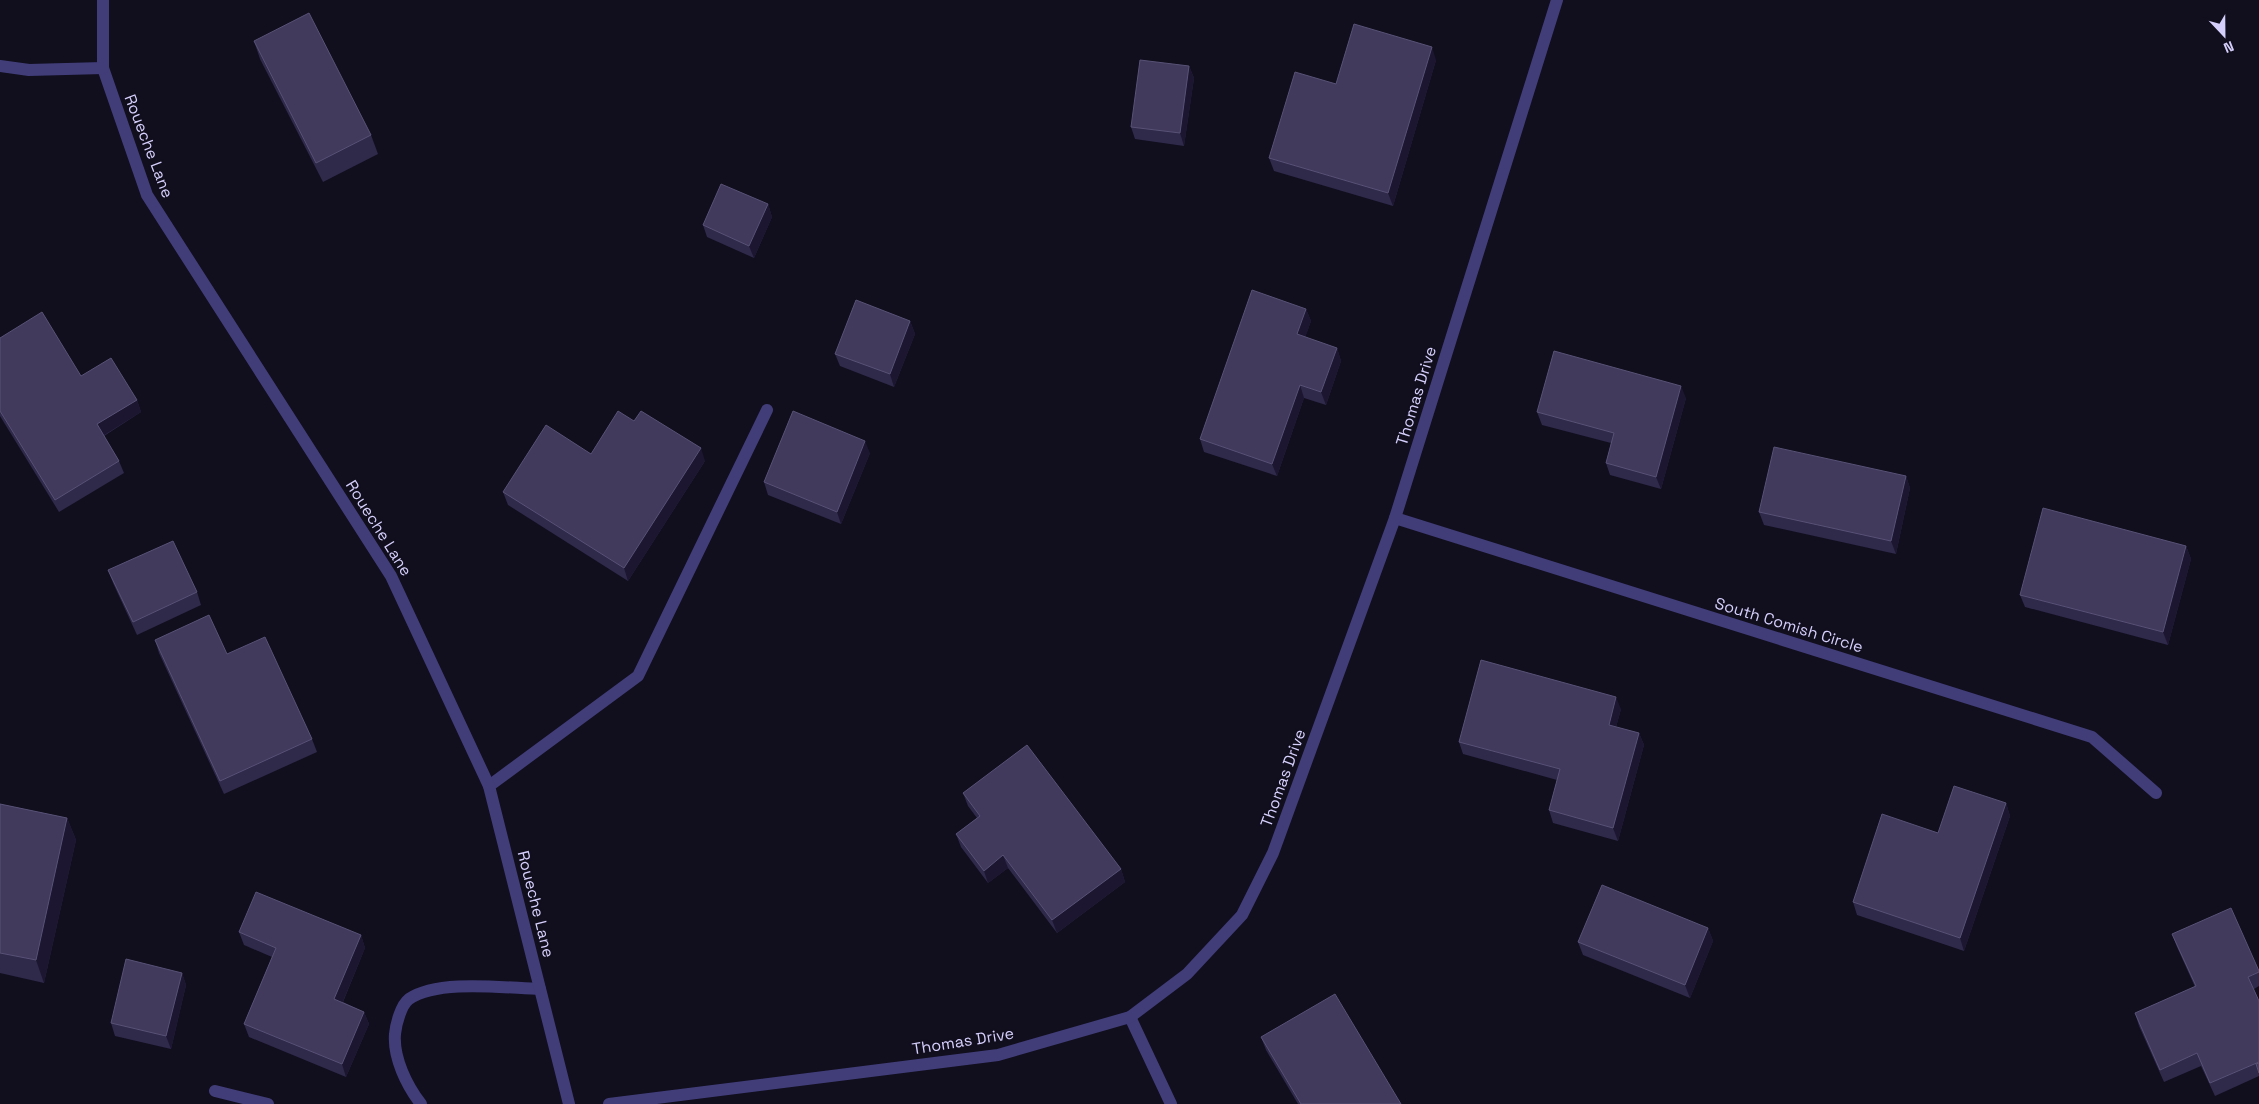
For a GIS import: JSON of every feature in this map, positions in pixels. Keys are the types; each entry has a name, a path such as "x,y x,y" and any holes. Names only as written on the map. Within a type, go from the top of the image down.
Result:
{"street":[{"name":"Roueche Lane","path":"103,0 103,68 147,195 391,576 489,786 569,1104"},
{"name":"Thomas Drive","path":"609,1104 998,1055 1130,1017 1187,974 1242,915 1273,853 1395,518 1557,0"},
{"path":"0,66 29,70 103,68"},
{"path":"489,786 638,676 767,410"},
{"name":"South Comish Circle","path":"1395,518 2092,737 2156,794"},
{"path":"421,1104 402,1072 395,1040 396,1025 407,1000 441,987 540,989"},
{"path":"1130,1017 1171,1104"},
{"path":"215,1091 268,1104"}],"building":[{"path":"309,13 371,135 316,163 254,41"},
{"path":"1354,24 1432,47 1388,193 1269,158 1295,72 1336,84"},
{"path":"1140,60 1189,66 1180,133 1131,127"},
{"path":"721,184 768,204 749,246 703,225"},
{"path":"1252,290 1306,309 1297,334 1337,348 1321,392 1300,385 1272,464 1200,439"},
{"path":"856,300 910,321 890,374 835,354"},
{"path":"42,312 81,376 111,358 137,400 97,424 119,461 55,500 0,411 0,338"},
{"path":"1554,351 1681,386 1656,477 1606,463 1614,433 1537,412"},
{"path":"618,411 634,421 641,411 701,448 624,568 503,492 546,425 591,454"},
{"path":"793,411 865,441 837,512 764,482"},
{"path":"1774,447 1906,476 1891,541 1759,512"},
{"path":"2043,508 2186,546 2163,632 2020,595"},
{"path":"173,541 197,592 133,622 108,570"},
{"path":"209,615 227,654 265,637 312,739 220,781 155,640"},
{"path":"1481,660 1616,697 1609,725 1639,733 1613,828 1549,810 1560,769 1459,742"},
{"path":"1027,745 1121,869 1052,920 1003,855 984,871 956,834 980,816 963,793"},
{"path":"1954,786 2006,803 1960,938 1853,902 1882,814 1938,833"},
{"path":"0,804 67,818 36,960 0,953"},
{"path":"1602,885 1708,928 1685,985 1578,942"},
{"path":"256,892 361,935 334,999 364,1012 342,1064 244,1024 276,948 239,932"},
{"path":"2231,908 2259,971 2248,977 2259,1001 2259,1062 2210,1083 2197,1053 2160,1070 2135,1013 2196,986 2172,934"},
{"path":"126,959 182,973 166,1036 111,1023"},
{"path":"1335,994 1401,1104 1301,1104 1261,1037"}]}
